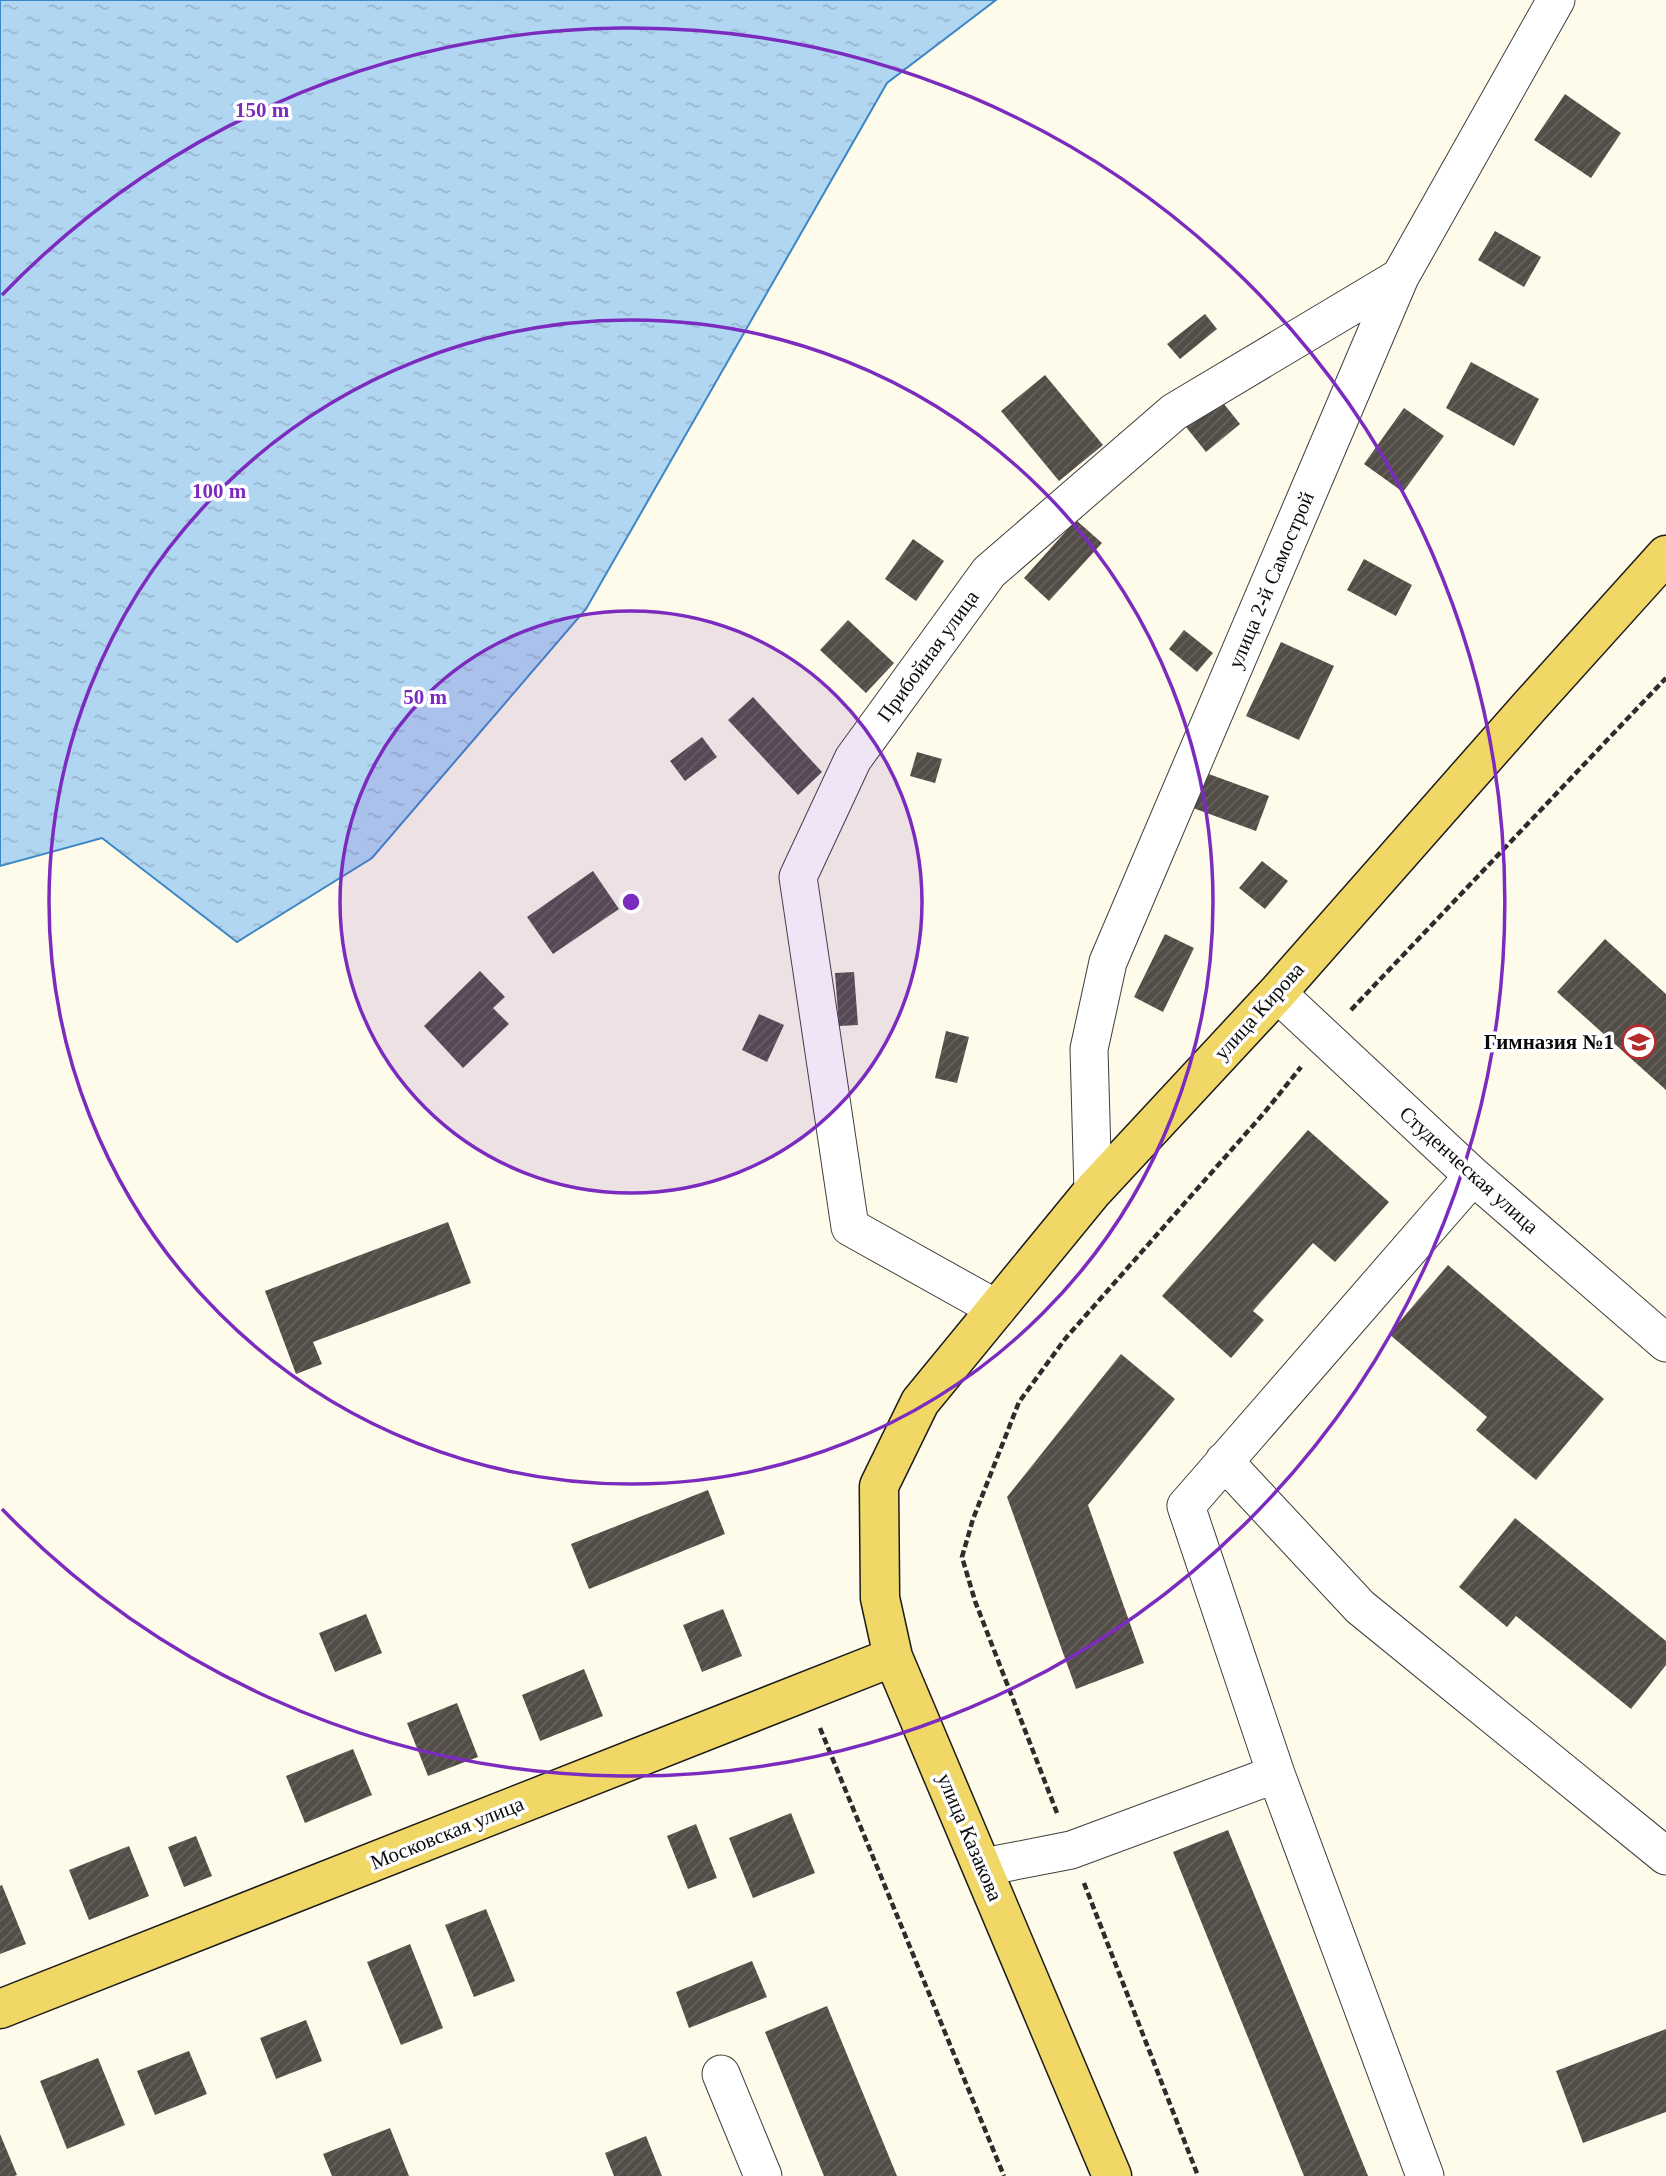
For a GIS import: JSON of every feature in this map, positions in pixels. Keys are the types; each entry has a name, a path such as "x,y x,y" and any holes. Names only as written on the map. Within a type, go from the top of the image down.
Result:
{"main road":[{"name":"улица Кирова","path":"879,1486 920,1402 1093,1191 1277,993 1529,706 1666,555"},
{"name":"улица Казакова","path":"879,1486 880,1598 893,1657 984,1867 1112,2176"},
{"name":"Московская улица","path":"0,2009 893,1657"}],"street":[{"name":"улица 2-й Самострой","path":"1093,1191 1089,1049 1108,962 1400,277 1556,0"},
{"name":"Прибойная улица","path":"997,1309 850,1227 798,877 853,759 989,572 1174,412 1400,277"},
{"name":"Студенческая улица","path":"1277,993 1473,1176 1666,1343"},
{"path":"1425,2176 1276,1774 1186,1506 1473,1176"},
{"path":"1224,1461 1360,1607 1666,1856"},
{"path":"984,1867 1071,1850 1276,1774"},
{"path":"721,2074 763,2176"}],"path":[{"path":"1198,2176 975,1601 962,1557 973,1519 1019,1402 1057,1349 1264,1112 1325,1037 1666,678"},
{"path":"805,1692 1004,2176"}],"water":[{"path":"0,0 996,0 887,83 586,609 372,858 237,942 102,838 0,866"}],"building":[{"path":"1565,94 1621,133 1591,178 1534,140"},
{"path":"1495,231 1541,257 1524,287 1478,260"},
{"path":"1205,314 1217,329 1180,359 1167,344"},
{"path":"1471,362 1539,399 1514,446 1446,408"},
{"path":"1045,375 1103,445 1059,481 1001,411"},
{"path":"1220,399 1240,424 1206,452 1186,427"},
{"path":"1404,408 1444,436 1403,492 1364,464"},
{"path":"1076,520 1102,543 1049,601 1024,578"},
{"path":"913,539 944,561 916,601 885,579"},
{"path":"1364,559 1412,585 1396,616 1347,590"},
{"path":"848,620 894,663 866,693 820,650"},
{"path":"1184,630 1213,653 1197,672 1169,649"},
{"path":"1281,642 1334,666 1299,740 1246,716"},
{"path":"753,697 822,772 798,795 728,720"},
{"path":"702,737 717,757 685,781 670,761"},
{"path":"917,752 942,759 935,783 910,776"},
{"path":"1206,773 1269,796 1256,831 1193,808"},
{"path":"1262,861 1288,881 1265,909 1239,888"},
{"path":"593,871 619,909 553,954 527,917"},
{"path":"1165,934 1194,948 1163,1012 1134,997"},
{"name":"Гимназия №1","path":"1605,939 1666,994 1666,1090 1557,992"},
{"path":"480,971 505,997 493,1008 509,1024 463,1068 424,1026"},
{"path":"854,972 858,1025 839,1026 835,973"},
{"path":"759,1014 784,1025 767,1062 742,1050"},
{"path":"946,1031 969,1037 957,1083 935,1078"},
{"path":"1308,1130 1389,1202 1335,1262 1313,1243 1253,1311 1264,1320 1231,1358 1162,1296"},
{"path":"448,1222 471,1283 313,1342 322,1364 296,1374 265,1291"},
{"path":"1448,1265 1604,1399 1536,1480 1476,1430 1487,1417 1389,1334"},
{"path":"1121,1354 1175,1399 1088,1505 1144,1663 1076,1689 1007,1497"},
{"path":"708,1490 725,1534 589,1589 571,1544"},
{"path":"1515,1518 1666,1641 1666,1665 1631,1709 1516,1616 1507,1627 1459,1587"},
{"path":"723,1609 742,1656 702,1672 683,1625"},
{"path":"366,1614 382,1653 335,1672 319,1633"},
{"path":"584,1669 603,1716 540,1741 522,1695"},
{"path":"457,1703 478,1757 428,1776 407,1723"},
{"path":"353,1749 372,1795 305,1823 286,1776"},
{"path":"791,1813 815,1873 753,1898 729,1838"},
{"path":"696,1824 717,1878 688,1889 667,1836"},
{"path":"1228,1830 1368,2176 1304,2176 1173,1852"},
{"path":"196,1836 212,1876 184,1887 168,1847"},
{"path":"129,1846 149,1896 89,1920 69,1870"},
{"path":"2,1885 26,1944 0,1954 0,1886"},
{"path":"486,1909 515,1981 474,1997 445,1925"},
{"path":"410,1944 443,2028 401,2045 367,1962"},
{"path":"752,1961 767,1997 689,2028 676,1992"},
{"path":"827,2006 897,2176 824,2176 765,2032"},
{"path":"306,2020 322,2061 276,2079 260,2038"},
{"path":"1666,2029 1666,2112 1583,2143 1556,2071"},
{"path":"189,2051 207,2094 155,2115 137,2071"},
{"path":"98,2058 125,2125 67,2149 40,2081"},
{"path":"390,2128 409,2176 332,2176 323,2154"},
{"path":"0,2134 17,2175 0,2176"},
{"path":"646,2136 662,2176 614,2176 605,2153"}],"place":[{"name":"Гимназия №1","path":"1639,1042"}]}
